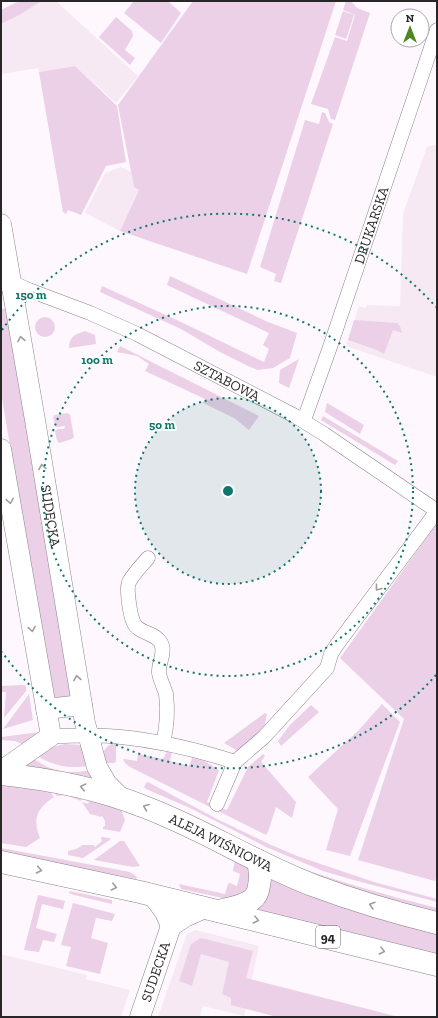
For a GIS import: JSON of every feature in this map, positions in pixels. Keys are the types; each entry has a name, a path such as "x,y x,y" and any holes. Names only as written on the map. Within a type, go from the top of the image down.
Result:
{"main road":[{"name":"ALEJA WIŚNIOWA","path":"1,774 63,783 121,798 167,816 284,874 322,889 370,905 437,923"},
{"path":"211,910 234,908 249,901 256,895 260,874 257,860"},
{"name":"94","path":"1,862 153,896 437,965"}],"street":[{"name":"DRUKARSKA","path":"304,420 437,30"},
{"name":"SUDECKA","path":"1,224 6,283 33,411 87,736 97,767 108,784 121,798"},
{"name":"SZTABOWA","path":"6,283 83,310 136,334 304,420 437,511"},
{"path":"1,449 51,736"},
{"path":"218,804 235,762 264,737 327,668 331,654 336,646 437,511"},
{"path":"148,558 128,583 127,589 133,621 137,627 154,636 162,645 163,651 159,672 167,705 166,728 163,743"},
{"path":"46,709 82,705"},
{"path":"1,771 51,736 120,737 163,743 235,762"},
{"name":"SUDECKA","path":"140,1017 170,926 165,912 153,896"},
{"name":"SUDECKA","path":"170,926 185,917 211,910"}],"shaded area":[{"path":"18,1 56,1 138,76 116,103 75,66 39,72 38,68 1,74 1,10"},
{"path":"20,1 41,1 21,14 1,24 1,10"},
{"path":"134,1 168,1 181,13 161,43 124,13"},
{"path":"193,1 336,1 247,274 120,231 139,190 134,187 118,105"},
{"path":"346,1 351,1 357,8 370,13 335,120 331,119 328,109 311,104 335,37 347,41 355,15 343,10"},
{"path":"343,11 354,15 346,39 335,35"},
{"path":"116,17 132,31 133,36 125,50 135,58 130,65 99,37"},
{"path":"75,66 117,106 126,162 106,166 81,215 68,210 66,214 63,212 39,72"},
{"path":"322,112 325,113 329,122 333,124 281,283 274,281 276,274 260,267 305,120 319,124"},
{"path":"434,145 437,146 437,377 346,346 359,306 366,308 367,305 400,306 403,214 427,147"},
{"path":"121,167 131,172 134,187 139,190 120,231 85,213 105,173"},
{"path":"170,276 268,322 297,333 290,358 273,368 258,370 220,352 181,329 100,292 102,286 264,362 269,349 263,345 269,333 167,285"},
{"path":"8,308 71,693 69,697 56,699 51,692 1,392 1,309"},
{"path":"41,317 49,317 55,323 55,331 49,337 41,337 35,331 35,323"},
{"path":"354,320 397,323 400,326 402,333 393,330 384,354 348,340"},
{"path":"85,331 95,335 96,344 69,348 70,341 73,336"},
{"path":"120,346 259,416 249,430 234,418 203,403 205,399 145,371 149,364 137,356 117,352"},
{"path":"299,359 289,388 279,383 280,370"},
{"path":"327,403 364,425 360,434 325,412"},
{"path":"68,413 70,415 74,437 59,443 55,431 58,429 64,429 65,426 56,427 53,417 55,415"},
{"path":"323,416 398,461 395,465 321,420"},
{"path":"437,523 437,874 435,881 358,860 404,719 340,658"},
{"path":"1,686 26,686 26,691 4,718 6,692 1,692"},
{"path":"29,694 33,720 3,729"},
{"path":"382,704 400,722 350,856 326,850 338,809 308,777 358,731"},
{"path":"311,705 319,712 281,746 278,741 290,725"},
{"path":"265,713 267,714 264,729 238,751 224,743"},
{"path":"40,732 24,745 15,741 1,740 1,737"},
{"path":"116,742 116,762 102,763 103,755 107,747"},
{"path":"65,744 82,745 88,766 61,766 37,756 51,747"},
{"path":"167,751 172,752 170,761 189,766 192,758 204,761 219,770 207,802 227,810 248,767 263,754 265,756 261,762 296,802 292,818 276,807 266,835 132,768 126,764 123,759 137,761 138,754 163,759"},
{"path":"33,758 47,767 61,771 75,772 92,770 101,783 20,767"},
{"path":"148,782 217,819 297,856 374,882 437,899 437,902 323,871 266,847 190,808 146,789 144,787"},
{"path":"1,784 83,795 81,801 66,795 57,796 54,792 51,793 54,797 40,810 36,820 40,838 26,847 1,843"},
{"path":"90,797 124,807 122,812 125,820 120,832 103,829 105,826 105,821 102,816 100,817 90,814 82,802 88,804"},
{"path":"136,812 157,820 244,863 252,875 253,881 249,891 245,895 232,900 181,889 179,884 225,894 228,884 230,883 237,886 240,874 233,871 235,860 135,813"},
{"path":"101,837 111,839 83,858 68,855 68,851 83,845 93,845 95,847 102,841"},
{"path":"120,841 124,841 140,866 133,867 94,860"},
{"path":"1,848 130,872 137,877 136,879 1,853"},
{"path":"277,858 336,880 437,908 437,914 315,878"},
{"path":"266,874 437,931 437,955 252,912"},
{"path":"70,891 112,900 112,904 74,895 69,893"},
{"path":"38,895 65,901 63,909 42,904 36,928 57,934 54,942 43,940 39,952 24,950"},
{"path":"73,903 115,914 112,921 96,918 91,938 108,943 100,974 66,966 71,947 61,945"},
{"path":"195,930 259,946 244,1016 203,1006 200,1017 158,1017 187,934"},
{"path":"201,938 253,951 246,978 399,1017 277,1017 231,1005 231,998 222,994 229,962 201,954 192,986 179,981 191,944"},
{"path":"1,954 87,975 86,979 130,990 121,1017 1,1017"}]}
